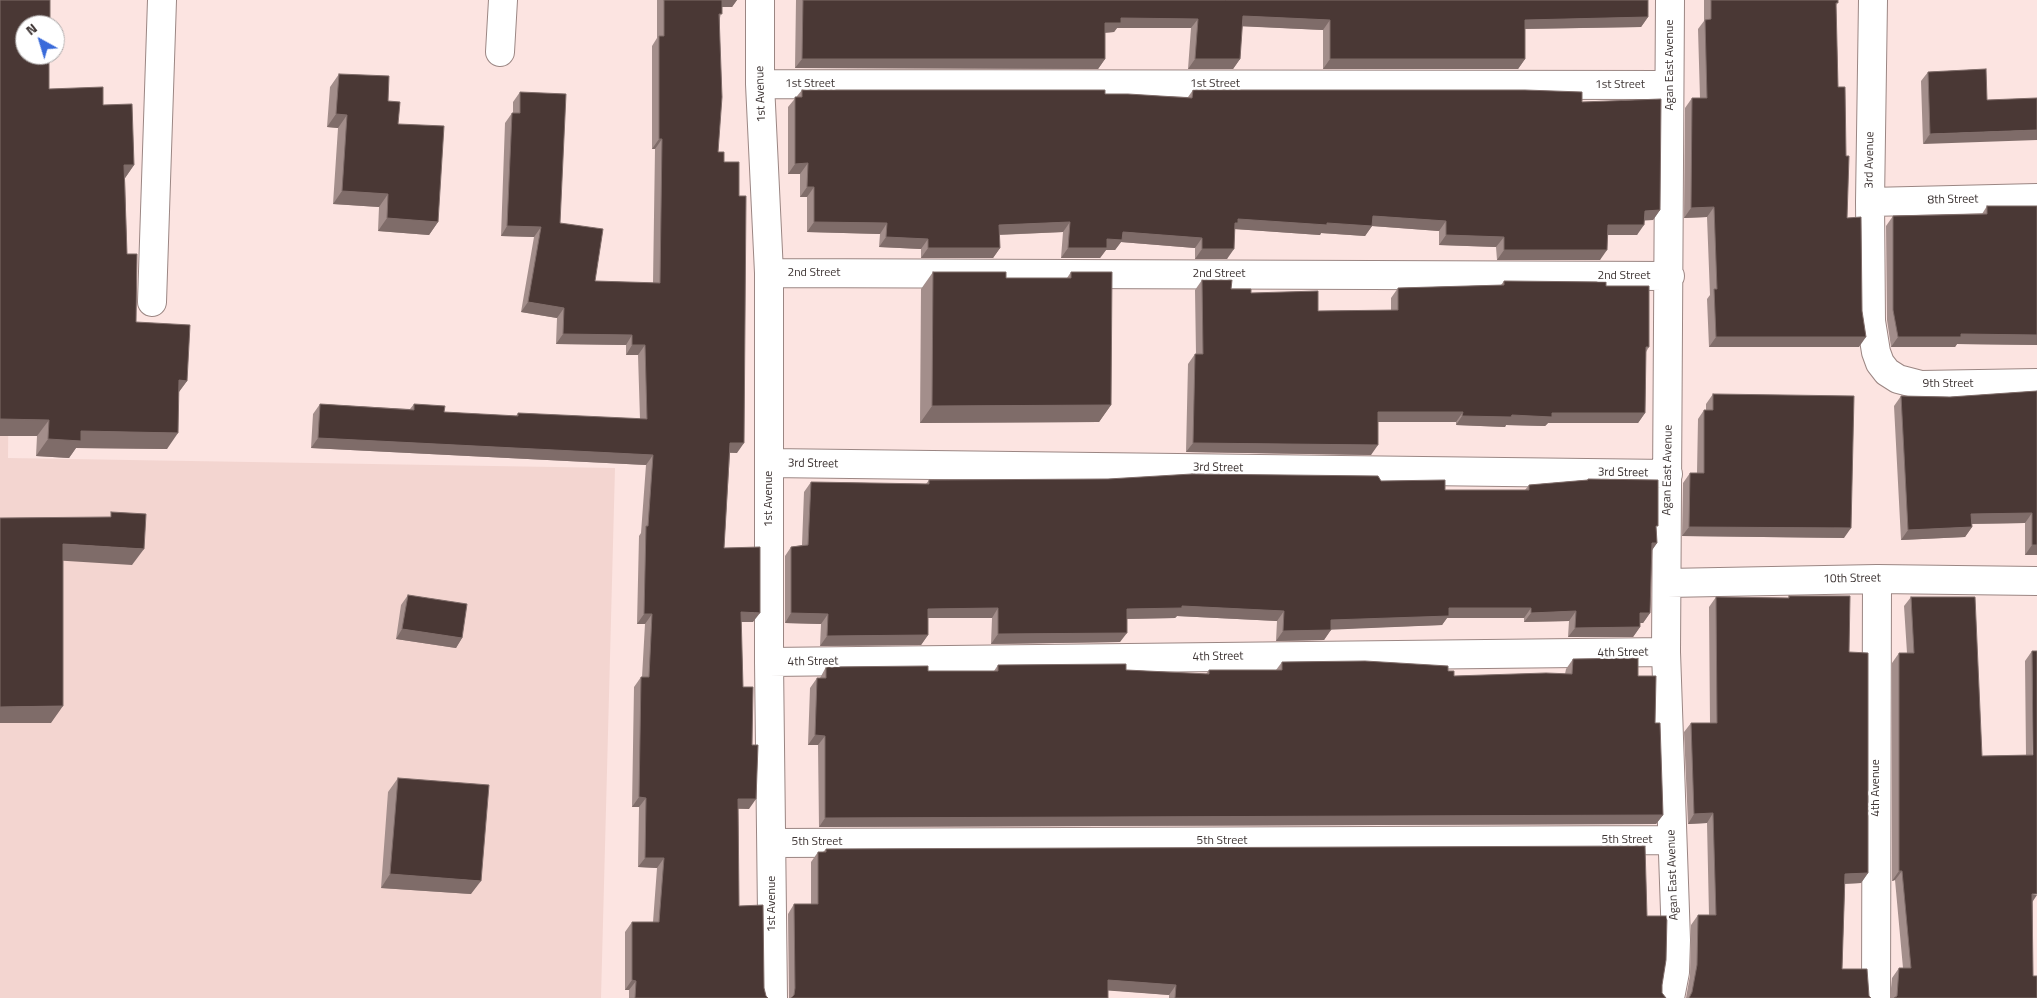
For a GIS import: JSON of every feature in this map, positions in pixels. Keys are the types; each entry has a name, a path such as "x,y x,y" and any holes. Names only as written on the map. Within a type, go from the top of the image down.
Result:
{"street":[{"path":"152,302 162,0"},
{"path":"500,52 504,0"},
{"name":"1st Avenue","path":"760,0 760,84 769,273 769,662 773,998"},
{"name":"Agan East Avenue","path":"1670,0 1670,276 1666,652 1676,940 1675,972 1670,998"},
{"name":"3rd Avenue","path":"1871,321 1870,202 1873,0"},
{"name":"1st Street","path":"760,84 1670,85"},
{"name":"8th Street","path":"1870,202 2037,198"},
{"name":"2nd Street","path":"769,273 1670,276"},
{"name":"9th Street","path":"1871,321 1876,352 1880,363 1887,372 1898,379 1921,385 2037,383"},
{"name":"3rd Street","path":"769,463 1668,474"},
{"name":"10th Street","path":"1667,583 1877,579 2037,581"},
{"name":"4th Avenue","path":"1876,998 1877,579"},
{"name":"4th Street","path":"769,662 1666,652"},
{"name":"5th Street","path":"772,842 1672,840"}],"shaded area":[{"path":"0,0 12,0 8,458 615,468 601,998 0,998"}],"building":[{"path":"0,0 50,0 50,15 15,15 15,65 49,65 49,89 103,87 103,105 132,104 134,165 124,165 127,254 137,254 136,322 190,325 187,381 179,380 178,433 81,431 81,441 48,439 49,420 0,419"},
{"path":"664,0 722,0 722,14 719,14 722,97 718,152 724,152 724,162 739,162 739,196 746,196 744,443 730,443 724,548 760,547 760,613 741,612 743,687 753,687 752,745 758,745 756,799 738,799 739,906 763,905 764,988 768,998 635,998 636,981 632,980 632,922 659,922 664,858 645,858 646,798 639,797 641,677 649,677 652,614 644,614 646,526 648,526 653,455 318,438 320,404 414,410 414,404 445,406 444,412 518,416 518,413 647,419 645,345 632,345 632,335 563,334 564,308 528,302 541,227 507,226 512,113 520,113 520,92 566,94 560,223 603,229 595,281 660,283 662,139 659,139 659,36 664,36"},
{"path":"803,0 1648,0 1648,17 1525,20 1525,59 1330,59 1330,20 1243,16 1240,59 1195,59 1198,19 1121,18 1121,23 1105,23 1105,59 802,59"},
{"path":"1711,0 1838,0 1838,3 1836,3 1838,87 1845,87 1846,156 1849,156 1847,218 1861,217 1862,311 1866,337 1716,337 1714,289 1717,289 1714,207 1691,208 1692,98 1707,98 1705,20 1711,19"},
{"path":"1986,69 1987,100 2037,98 2037,130 1930,134 1928,72"},
{"path":"339,74 389,76 388,101 400,102 398,124 444,126 438,222 387,218 388,194 342,191 347,115 336,114"},
{"path":"802,90 1105,90 1105,94 1192,98 1193,90 1525,90 1582,92 1582,102 1661,99 1660,210 1645,211 1644,225 1608,225 1607,250 1504,250 1504,237 1446,235 1446,221 1373,216 1372,226 1238,219 1238,223 1235,223 1234,249 1202,249 1202,238 1123,232 1122,240 1107,239 1107,248 1068,248 1070,222 999,225 1000,248 928,248 928,239 886,237 887,223 814,222 814,187 807,187 808,163 795,164 795,97 802,97"},
{"path":"1987,206 2037,206 2037,335 1961,334 1961,337 1898,337 1893,310 1893,216 1987,214"},
{"path":"933,272 1006,272 1006,278 1071,278 1071,272 1112,272 1111,405 932,406"},
{"path":"1202,280 1232,280 1231,289 1251,289 1251,293 1318,291 1318,311 1398,310 1398,288 1504,285 1504,281 1606,282 1606,286 1649,286 1649,347 1646,347 1645,413 1552,413 1552,417 1512,415 1511,417 1462,416 1463,412 1378,412 1378,445 1193,443 1195,354 1203,354"},
{"path":"2037,391 2037,545 2032,545 2032,513 1971,514 1972,527 1908,530 1901,396 1950,397"},
{"path":"1713,394 1854,396 1851,528 1689,527 1690,473 1704,473 1704,410 1713,410"},
{"path":"1192,474 1378,476 1381,481 1445,480 1445,490 1529,490 1529,485 1588,479 1658,480 1657,543 1652,543 1650,613 1640,613 1640,627 1575,628 1576,611 1531,613 1531,608 1449,608 1449,616 1331,620 1331,630 1283,631 1284,611 1182,606 1182,608 1127,609 1127,633 998,634 998,608 928,609 928,635 827,636 828,614 791,613 791,547 808,545 811,482 929,484 929,480 1108,479"},
{"path":"111,512 146,514 144,549 63,544 63,706 0,707 0,518 111,517"},
{"path":"408,595 467,604 462,638 402,629"},
{"path":"1789,596 1850,596 1849,652 1868,653 1868,873 1845,874 1842,969 1867,969 1869,996 1871,998 1689,998 1692,992 1697,965 1698,915 1716,915 1713,813 1694,814 1691,723 1717,723 1716,597 1789,598"},
{"path":"1911,597 1975,597 1982,756 2033,755 2032,651 2037,651 2037,894 2032,894 2033,976 2037,976 2037,998 1894,998 1897,996 1899,968 1911,968 1902,871 1899,871 1899,653 1914,653"},
{"path":"1638,658 1638,676 1656,676 1655,723 1660,723 1663,815 825,818 825,736 815,735 817,678 826,678 826,667 928,666 928,671 998,671 998,665 1126,664 1126,670 1209,674 1209,670 1282,670 1282,662 1365,661 1448,666 1448,671 1454,671 1454,676 1572,674 1573,659"},
{"path":"398,778 489,785 481,881 390,874"},
{"path":"1645,846 1647,916 1667,916 1666,960 1662,985 1662,993 1666,998 1175,998 1176,985 1108,980 1108,998 791,998 794,995 795,988 794,904 818,904 818,852 826,852 826,849"}]}
